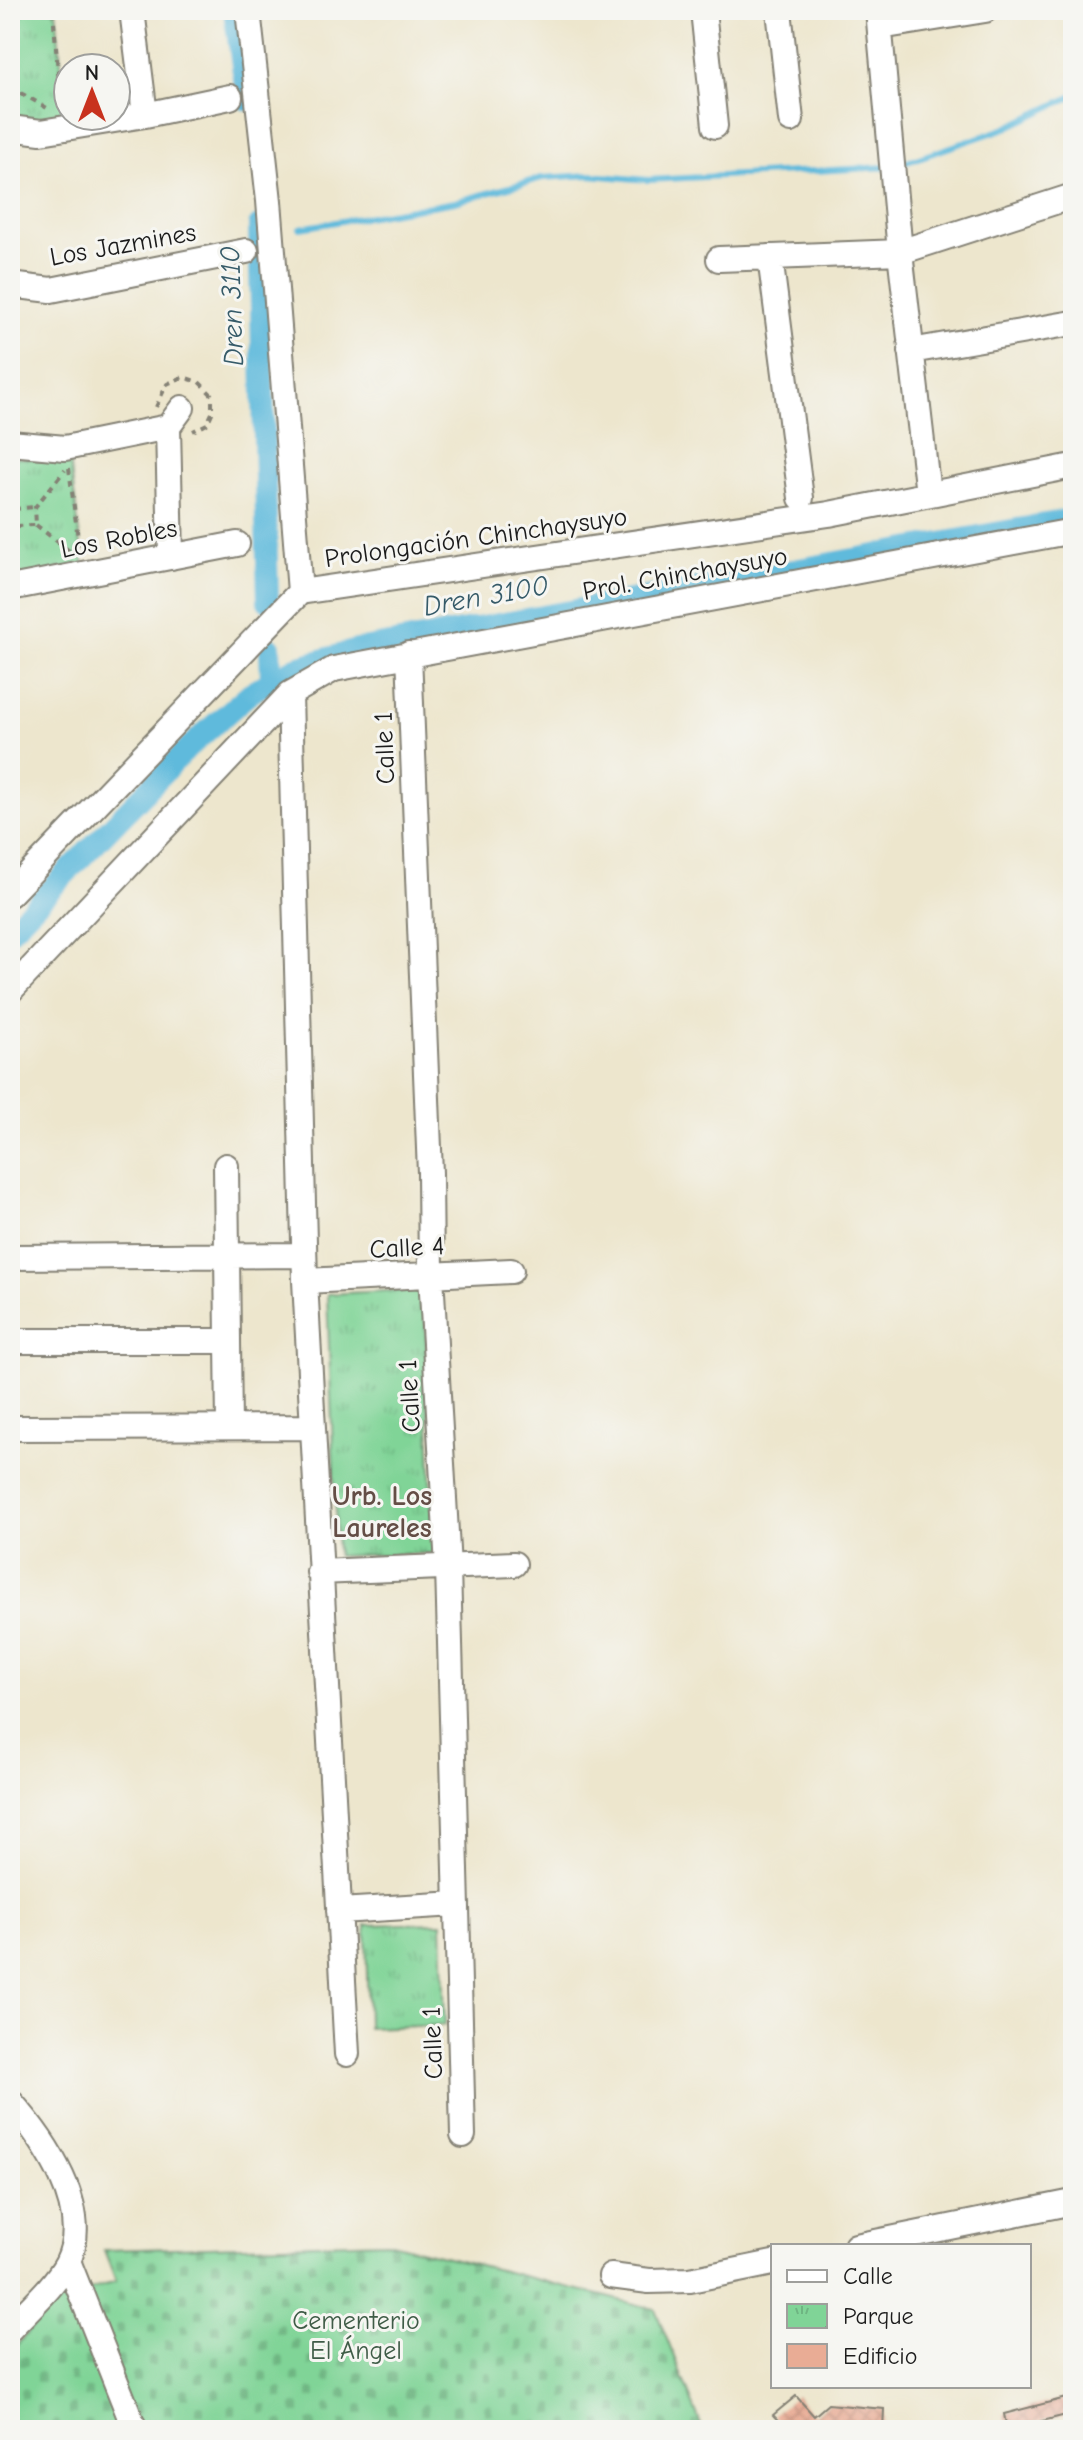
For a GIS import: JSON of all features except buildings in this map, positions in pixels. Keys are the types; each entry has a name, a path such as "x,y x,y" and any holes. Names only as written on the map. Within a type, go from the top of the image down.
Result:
{"street":[{"path":"132,10 145,115"},
{"path":"248,10 269,201 300,592"},
{"path":"703,10 715,126"},
{"path":"779,10 791,120"},
{"path":"928,494 900,252 879,19 985,10"},
{"path":"10,128 41,132 230,97"},
{"path":"719,259 900,252 1073,196"},
{"name":"Los Jazmines","path":"10,285 51,290 246,251"},
{"path":"770,257 801,498"},
{"path":"911,351 1073,323"},
{"path":"10,443 65,448 175,417 171,557"},
{"name":"Prolongación Chinchaysuyo","path":"10,894 300,592 829,514 1073,466"},
{"name":"Prol. Chinchaysuyo","path":"10,991 290,694 334,669 1073,531"},
{"name":"Los Robles","path":"10,588 237,544"},
{"name":"Calle 1","path":"409,654 430,1173 431,1275 448,1567 463,2135"},
{"path":"290,694 305,1281 347,2054"},
{"path":"226,1166 229,1427"},
{"path":"10,1257 304,1255"},
{"name":"Calle 4","path":"305,1281 511,1271"},
{"path":"10,1341 228,1341"},
{"path":"10,1428 312,1427"},
{"path":"319,1572 514,1564"},
{"path":"339,1911 457,1904"},
{"path":"10,2101 37,2132 59,2171 74,2227 68,2261 60,2273 15,2312"},
{"path":"866,2244 1073,2202"},
{"path":"68,2261 135,2430"},
{"path":"611,2276 649,2281 690,2280 771,2263"}],"path":[{"path":"10,23 27,10"},
{"path":"10,87 62,115 53,10"},
{"path":"10,532 15,526 36,525 80,559 69,465 35,507 36,525"},
{"path":"15,526 12,507 35,507"}],"green space":[{"path":"10,10 56,10 60,52 52,52 52,118 38,121 10,118"},
{"path":"10,457 70,462 84,568 10,584"},
{"path":"424,1289 434,1553 337,1556 327,1294"},
{"path":"442,1923 445,2025 368,2028 366,1925"},
{"name":"Cementerio El Ángel","path":"387,2242 655,2309 703,2430 10,2430 10,2356 14,2348 53,2303 116,2281 104,2250"}],"waterway":[{"name":"Dren 3110","path":"234,10 247,100"},
{"path":"898,165 1006,128 1073,96"},
{"path":"300,228 455,202 542,178 590,175 648,180 887,167"},
{"name":"Dren 3110","path":"259,226 268,601"},
{"name":"Dren 3100","path":"10,931 188,748 250,693 296,667 357,650 1073,519"},
{"name":"Dren 3110","path":"270,647 271,682"}],"district":[{"name":"Urb. Los Laureles","path":"382,1512"}]}
